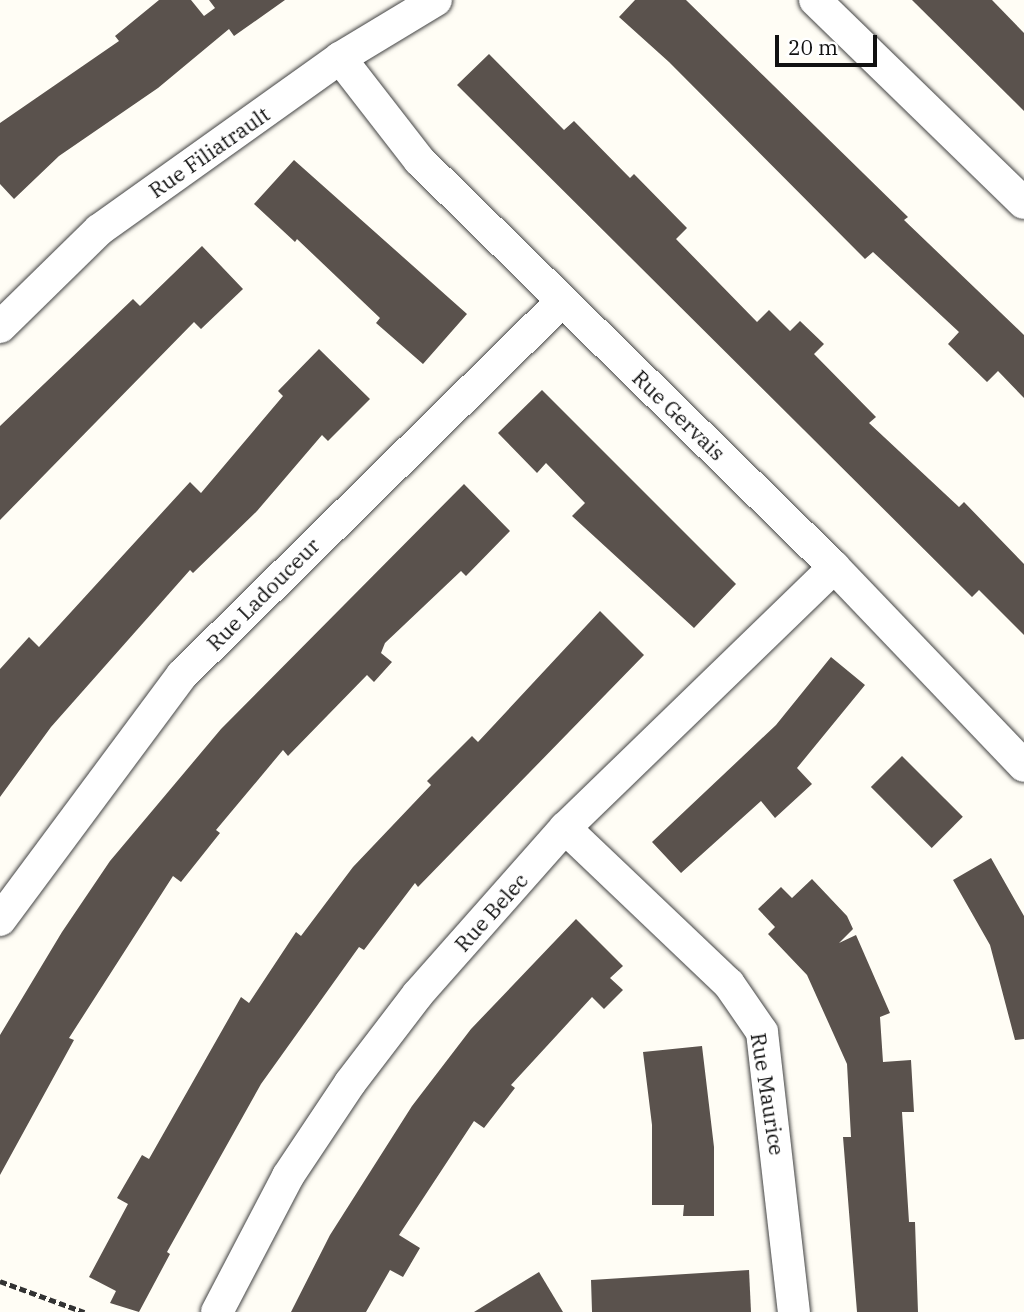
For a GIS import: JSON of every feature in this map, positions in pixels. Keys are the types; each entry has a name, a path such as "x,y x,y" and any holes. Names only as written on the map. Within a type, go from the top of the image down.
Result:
{"street":[{"name":"Rue Filiatrault","path":"0,327 99,230 340,58 436,0"},
{"path":"815,0 1024,203"},
{"name":"Rue Gervais","path":"340,58 419,160 834,567 1024,766"},
{"name":"Rue Ladouceur","path":"0,920 182,675 562,301"},
{"name":"Rue Belec","path":"217,1312 288,1176 350,1083 418,994 565,828 834,567"},
{"name":"Rue Maurice","path":"565,828 729,984 762,1032 794,1312"}],"path":[{"path":"0,1281 84,1312"}],"building":[{"path":"159,0 191,0 204,16 215,8 209,0 285,0 234,36 229,29 158,88 59,156 14,199 0,184 0,123 119,41 115,36"},
{"path":"635,0 686,0 908,217 904,220 1024,335 1024,398 998,371 987,382 948,344 959,332 873,252 865,259 669,62 619,17"},
{"path":"912,0 992,0 1024,33 1024,111"},
{"path":"489,54 564,130 574,121 630,178 634,174 687,228 676,239 757,322 769,310 790,331 800,321 824,344 814,354 876,417 869,423 959,507 964,502 1024,564 1024,635 979,590 972,597 457,85"},
{"path":"294,160 467,314 423,364 376,323 380,318 297,239 295,242 254,204"},
{"path":"202,246 243,289 201,329 194,322 0,520 0,426 133,299 140,306"},
{"path":"319,349 370,399 328,441 322,435 257,511 193,573 190,570 51,727 0,797 0,669 29,637 39,647 190,482 201,493 283,396 278,391"},
{"path":"542,390 736,584 694,628 572,516 585,503 546,463 537,473 498,433"},
{"path":"464,484 510,531 466,576 461,571 385,643 381,653 392,662 374,682 367,675 288,756 283,750 216,830 220,833 181,882 173,876 69,1038 74,1040 0,1175 0,1035 62,932 110,861 221,729"},
{"path":"600,611 644,655 418,887 415,883 364,950 359,947 261,1084 167,1252 170,1254 139,1312 110,1303 116,1291 89,1277 128,1204 117,1198 142,1155 149,1159 241,997 249,1003 296,932 301,936 353,867 431,785 427,781 472,736 478,742"},
{"path":"831,657 865,685 797,768 812,784 775,818 761,801 681,873 652,842 776,725"},
{"path":"902,756 963,817 932,848 871,787"},
{"path":"991,858 1024,916 1024,1039 1015,1040 990,945 953,880"},
{"path":"812,879 847,916 853,929 839,943 856,935 890,1013 880,1017 883,1062 911,1060 914,1112 902,1112 909,1222 915,1222 918,1312 857,1312 843,1137 851,1137 847,1064 807,975 768,934 775,927 758,909 781,887 792,898"},
{"path":"576,919 623,966 610,978 623,990 604,1009 592,997 511,1085 515,1088 484,1128 474,1121 399,1235 420,1248 403,1277 390,1270 366,1312 291,1312 330,1235 412,1106 471,1029"},
{"path":"702,1046 714,1147 714,1216 683,1216 684,1205 652,1205 652,1125 643,1052"},
{"path":"749,1270 751,1312 592,1312 591,1280"},
{"path":"539,1272 563,1312 474,1312"}]}
